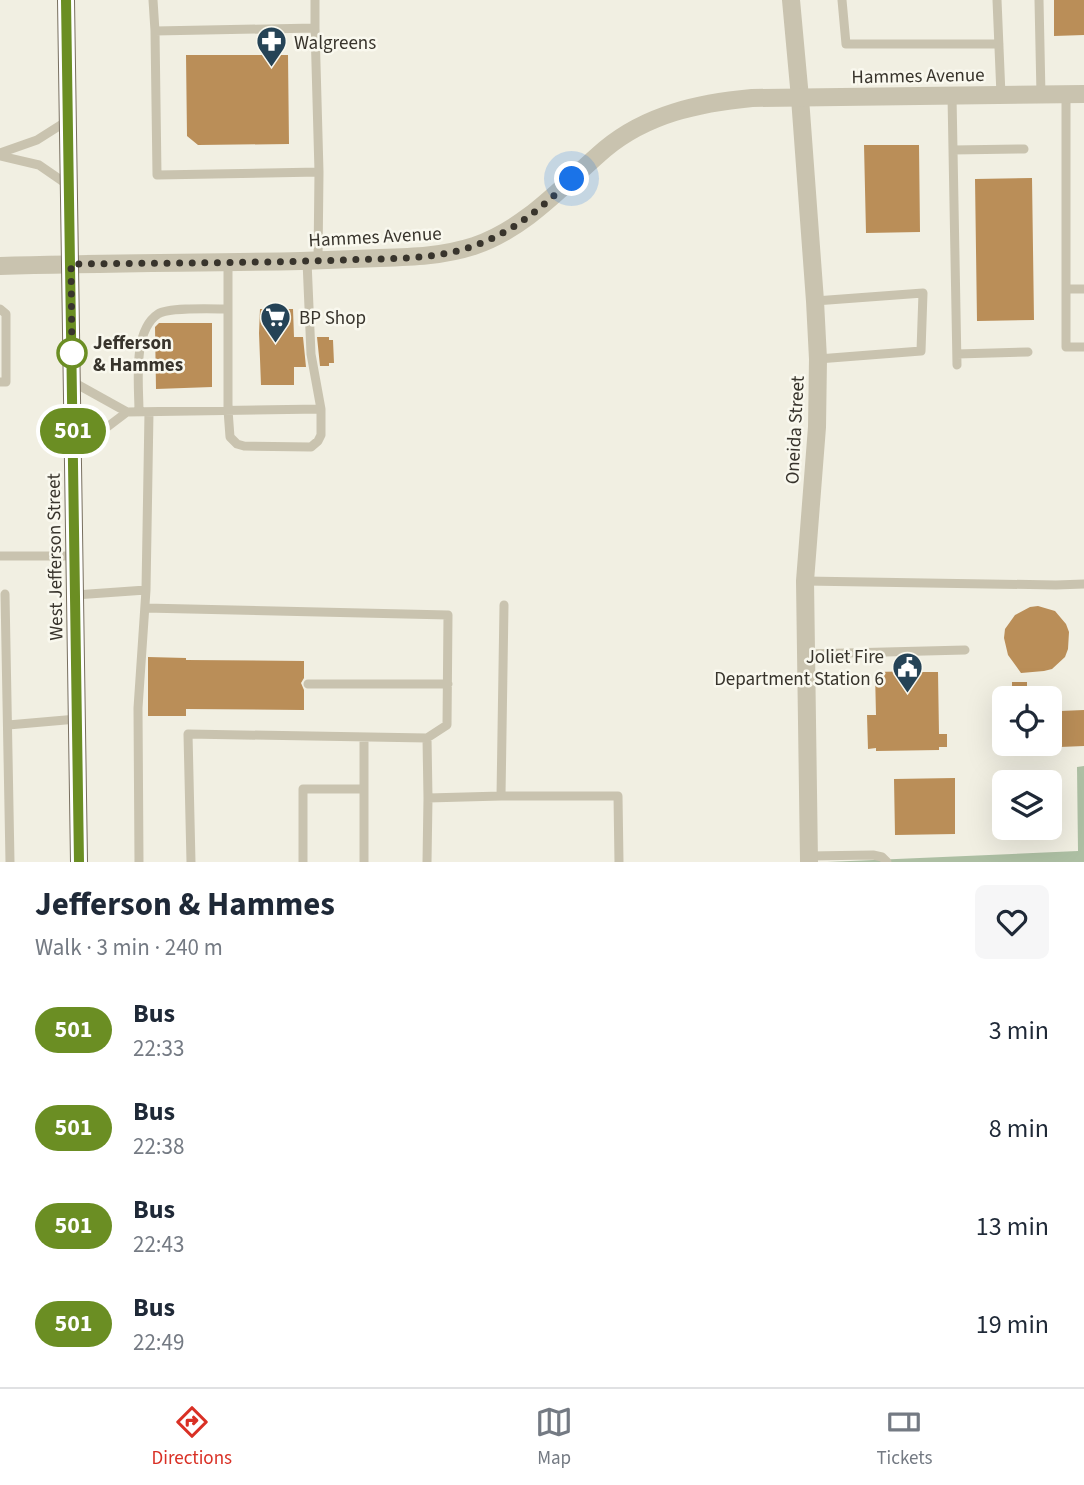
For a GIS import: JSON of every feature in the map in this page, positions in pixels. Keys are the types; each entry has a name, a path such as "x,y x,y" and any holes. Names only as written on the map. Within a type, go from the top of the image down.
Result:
{"main road":[{"name":"West Jefferson Street","path":"69,1 68,120 79,862"}],"street":[{"name":"Oneida Street","path":"791,0 818,359 817,427 805,581 809,859"},
{"name":"Hammes Avenue","path":"0,266 313,261 436,256 497,236 555,195 624,135 647,122 682,109 752,98 1075,95"}],"lane":[{"path":"153,0 157,175 319,172"},
{"path":"228,262 230,437 244,446 311,447 321,435 321,409 311,354 319,172 315,0"},
{"path":"842,0 845,44 999,44"},
{"path":"997,0 1001,96"},
{"path":"1039,0 1041,95"},
{"path":"155,31 315,28"},
{"path":"1075,95 1066,347 1084,347"},
{"path":"952,96 957,365"},
{"path":"0,155 37,140 68,120"},
{"path":"953,150 1024,149"},
{"path":"0,155 39,165 69,186"},
{"path":"1066,289 1084,289"},
{"path":"815,301 923,293 921,351 818,359"},
{"path":"0,309 6,314 6,382 0,382"},
{"path":"139,862 138,708 146,590 144,412 139,355 145,331 159,313 228,309"},
{"path":"957,354 1028,352"},
{"path":"73,382 127,412 321,409"},
{"path":"74,453 127,412"},
{"path":"0,556 75,556"},
{"path":"805,581 1084,584"},
{"path":"75,596 146,590"},
{"path":"5,594 9,862"},
{"path":"501,796 504,605"},
{"path":"145,608 448,615 447,725 428,738 188,734 191,862"},
{"path":"806,654 965,650"},
{"path":"308,684 448,684"},
{"path":"5,720 77,719"},
{"path":"364,738 364,862"},
{"path":"427,862 428,738"},
{"path":"303,862 303,789 364,789"},
{"path":"428,798 618,796 619,862"},
{"path":"809,859 873,855 887,862"}],"green space":[{"path":"1084,766 1084,862 827,862 1078,851 1077,767"}],"building":[{"path":"1054,0 1084,0 1084,35 1054,36"},
{"name":"Walgreens","path":"186,55 288,55 289,144 198,145 187,136"},
{"path":"864,145 919,145 920,232 866,233"},
{"path":"1032,178 1034,320 977,321 975,179"},
{"name":"BP Shop","path":"260,309 293,309 294,337 303,337 306,367 294,367 294,385 261,385"},
{"path":"159,323 212,323 212,387 156,389 155,327"},
{"path":"317,337 329,337 329,340 333,340 334,363 329,363 329,366 320,366"},
{"path":"1038,606 1055,611 1066,624 1069,632 1068,649 1065,657 1052,669 1021,673 1008,655 1005,629 1015,615"},
{"path":"148,657 304,661 304,678 301,683 304,690 304,710 186,709 186,716 148,716"},
{"name":"Joliet Fire Department Station 6","path":"875,672 938,672 939,734 947,734 947,747 939,747 939,750 868,749 867,715 876,715"},
{"path":"1012,682 1027,682 1027,686 1012,686"},
{"path":"1084,710 1084,746 1062,747 1062,711"},
{"path":"955,778 955,834 895,835 894,779"}],"bus line":[{"name":"501","path":"66,0 79,862"}],"place":[{"name":"Walgreens","path":"271,69"},
{"name":"BP Shop","path":"276,344"},
{"name":"Jefferson & Hammes","path":"72,353"},
{"name":"Joliet Fire Department Station 6","path":"907,694"}],"route":[{"path":"72,353 71,264 318,261 436,256 497,236 540,207 572,179"}]}
